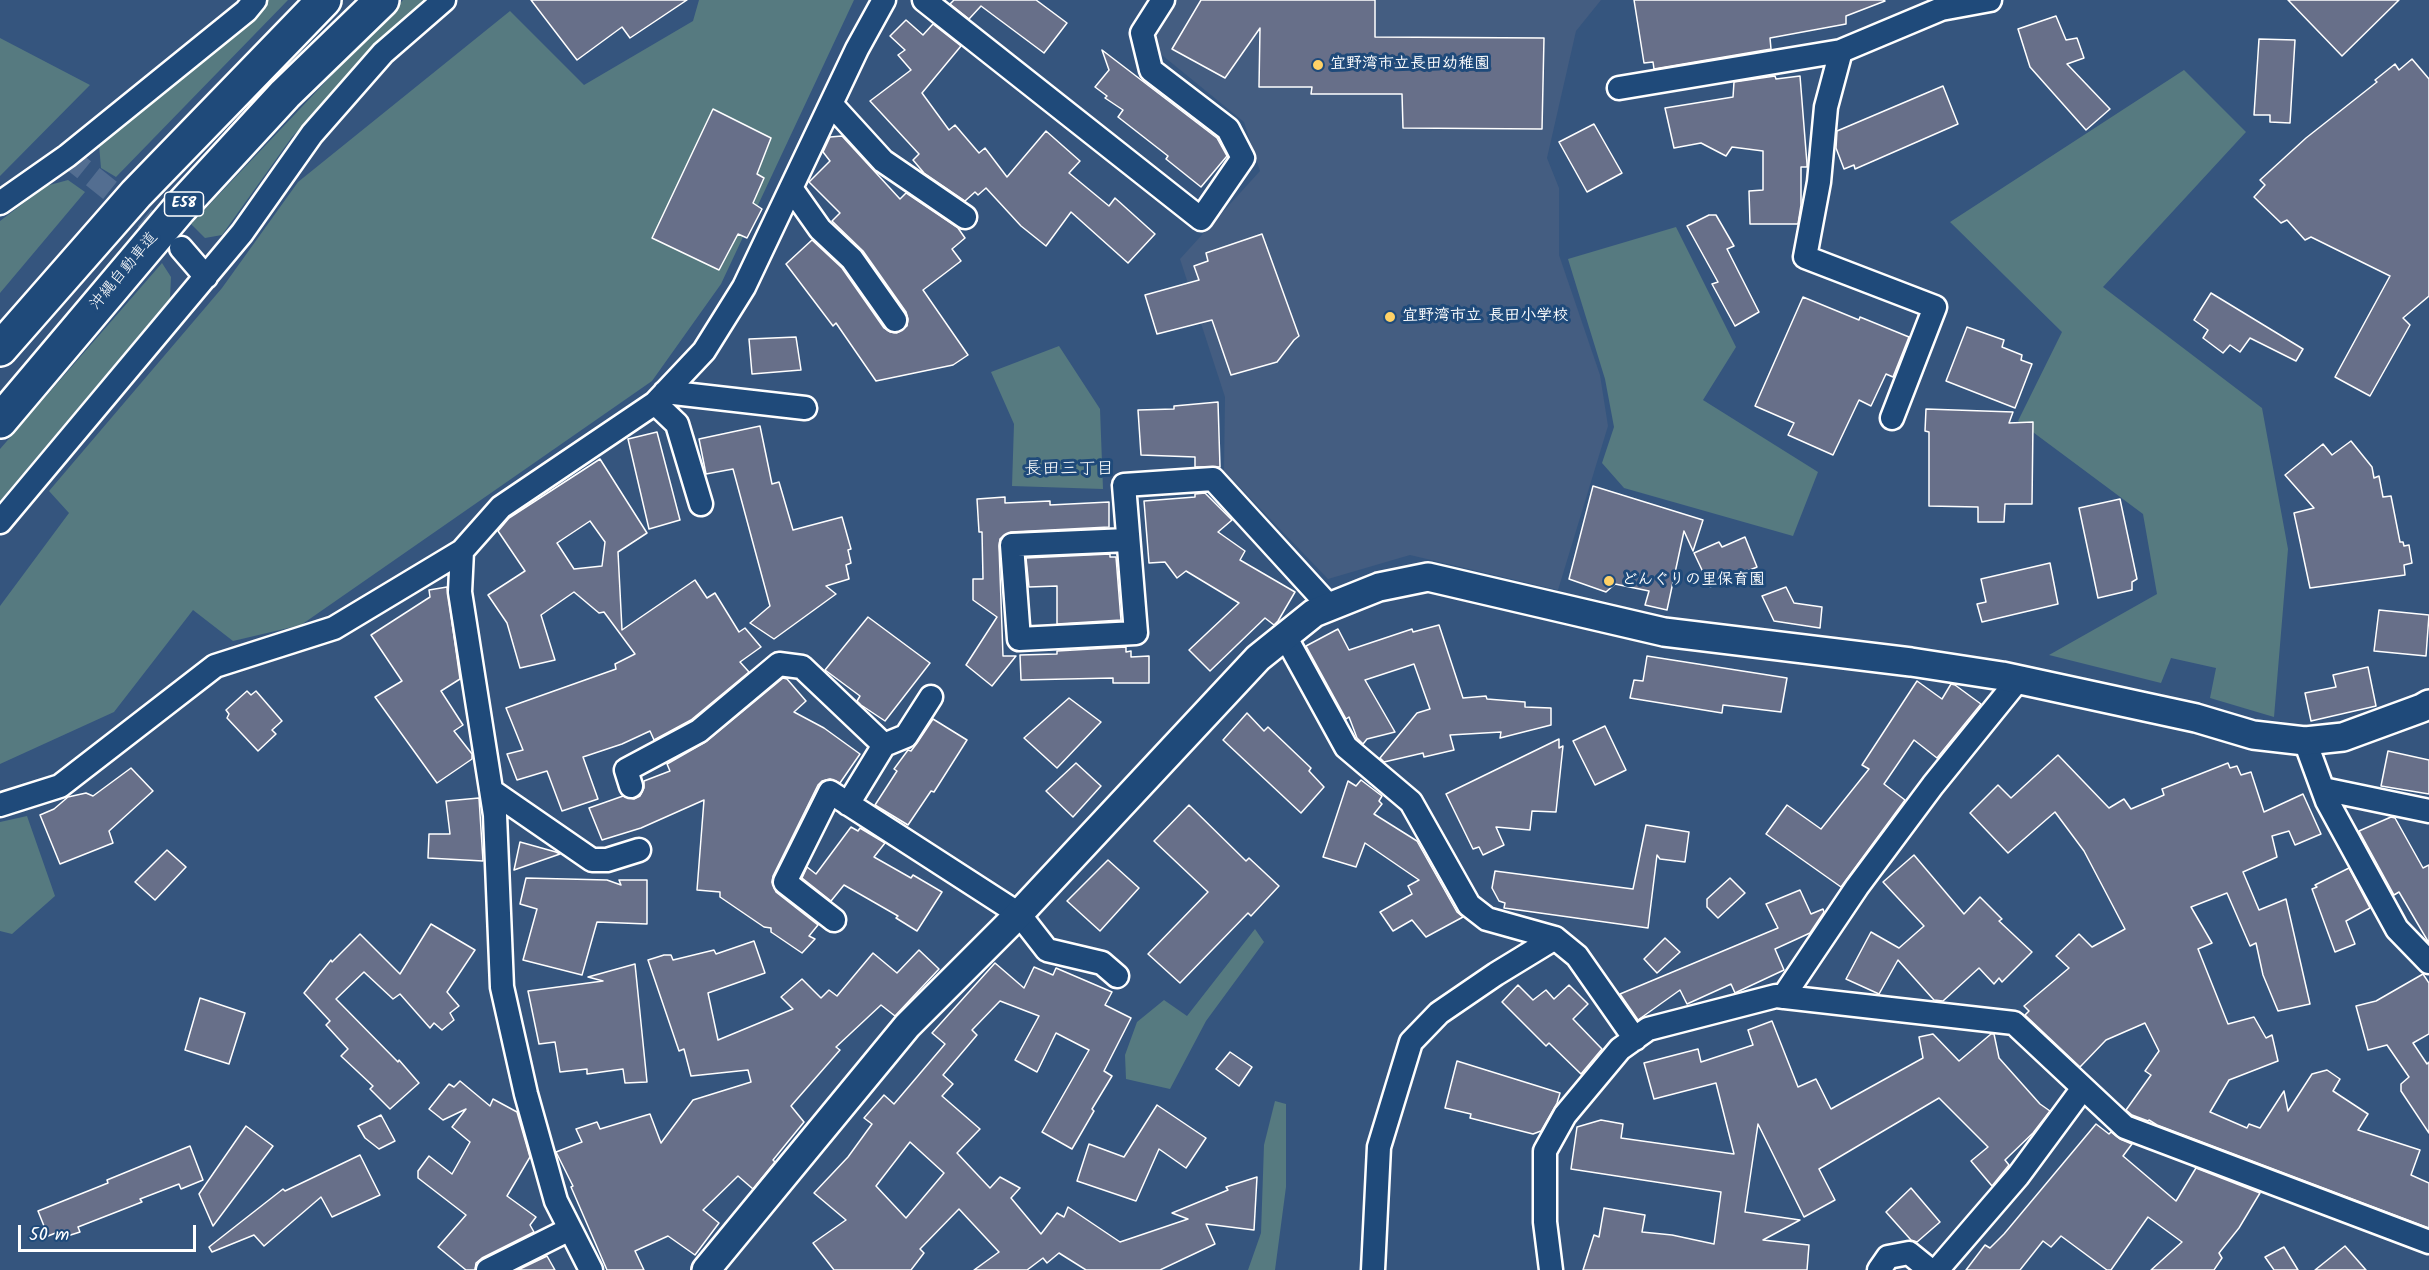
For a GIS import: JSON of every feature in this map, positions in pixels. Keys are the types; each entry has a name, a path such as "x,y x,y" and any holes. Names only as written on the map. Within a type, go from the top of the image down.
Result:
{"highway":[{"name":"E58","path":"0,349 136,194 324,0"},
{"name":"沖縄自動車道","path":"0,421 179,209 285,94 382,0"}],"street":[{"path":"0,203 67,156 246,11 255,0"},
{"path":"0,522 242,233 312,134 383,53 444,0"},
{"path":"0,805 60,786 215,666 334,628 462,551 501,507 660,398 704,351 744,287 857,49 884,0"},
{"path":"924,0 1201,219 1243,158 1228,129 1151,70 1142,33 1163,0"},
{"path":"1619,88 1841,51 1941,9 1990,0"},
{"path":"1841,51 1827,107 1819,182 1805,257 1935,307 1892,418"},
{"path":"831,104 883,161 966,217"},
{"path":"791,188 820,229 852,259 895,320"},
{"path":"181,248 206,277"},
{"path":"660,398 805,408"},
{"path":"660,398 677,424 701,504"},
{"path":"1128,540 1012,546 1018,639 1136,633 1124,485 1213,479 1330,607"},
{"path":"462,551 460,592 495,815 502,987 556,1201 591,1270"},
{"path":"706,1270 907,1026 1018,914 1258,658 1314,613 1379,587 1428,577 1664,632 1911,662 2018,680 2196,718 2253,735 2305,741 2343,737 2429,704"},
{"path":"1285,636 1346,747 1411,802 1469,905 1487,919 1555,939 1577,956 1635,1039"},
{"path":"631,786 626,770 699,731 779,664 802,667 884,745"},
{"path":"1784,997 1857,887 1933,785 2018,680"},
{"path":"848,804 884,745 906,736 931,697"},
{"path":"2305,741 2327,801 2397,929 2429,962"},
{"path":"2323,789 2429,811"},
{"path":"492,790 592,860 606,860 639,850"},
{"path":"834,920 785,882 830,792 1018,914 1047,950 1102,963 1117,976"},
{"path":"1373,1270 1379,1147 1411,1042 1439,1013 1496,974 1555,939"},
{"path":"1551,1270 1545,1222 1545,1151 1565,1115 1620,1049 1648,1029 1776,996 2014,1023 2125,1128 2429,1242"},
{"path":"1937,1270 2018,1176 2083,1088"},
{"path":"488,1270 570,1229"},
{"path":"1879,1270 1888,1257 1909,1253 1930,1270"}],"shaded area":[{"name":"宜野湾市立 長田小学校","path":"1170,0 1601,0 1576,31 1547,158 1559,188 1559,255 1600,375 1608,426 1558,590 1410,555 1328,579 1224,471 1225,397 1180,259 1260,171 1244,122 1157,51 1151,29"}],"green space":[{"path":"267,0 288,0 116,177 101,168 99,145 106,136"},
{"path":"403,0 428,0 394,30 292,137 222,235 205,238 191,224"},
{"path":"699,0 854,0 721,284 652,381 301,625 233,641 193,610 114,712 0,764 0,606 69,513 49,491 222,288 298,182 510,11 584,85 693,21"},
{"path":"0,38 90,85 0,176"},
{"path":"2184,70 2246,132 2103,287 2262,408 2288,549 2274,717 2210,698 2216,668 2171,658 2161,683 2049,655 2157,594 2143,514 2018,421 2062,332 1950,222"},
{"path":"68,180 85,192 0,293 0,221 46,186"},
{"path":"1676,227 1736,347 1703,400 1818,472 1793,536 1624,488 1602,463 1614,427 1605,379 1568,259"},
{"path":"162,263 171,277 170,298 0,501 0,449"},
{"path":"1059,346 1100,409 1103,489 1012,486 1014,424 991,372"},
{"path":"27,816 55,896 12,934 0,931 0,822"},
{"path":"1255,929 1264,942 1206,1021 1170,1089 1126,1079 1125,1055 1137,1022 1164,1000 1187,1016"},
{"path":"1275,1101 1286,1104 1286,1187 1275,1270 1248,1270 1261,1233 1264,1145"}],"building":[{"path":"531,0 687,0 630,38 622,27 577,60"},
{"path":"954,0 1036,0 1067,23 1044,53 981,6 969,19 950,4"},
{"path":"1201,0 1375,0 1375,37 1544,38 1542,129 1403,128 1402,94 1311,94 1312,87 1259,87 1260,28 1225,78 1172,49"},
{"path":"1634,0 1885,1 1846,16 1846,24 1770,38 1771,49 1654,69 1653,62 1644,63"},
{"path":"2288,0 2399,0 2342,56"},
{"path":"2056,16 2066,40 2077,38 2084,58 2067,64 2110,109 2086,130 2030,67 2018,29"},
{"path":"906,20 923,35 933,24 961,46 922,93 949,130 955,125 979,153 985,148 1007,177 1046,131 1080,161 1069,173 1109,206 1115,198 1155,234 1128,263 1071,212 1046,246 1021,226 986,188 978,195 975,192 965,201 924,173 913,160 919,154 870,101 911,70 898,55 905,50 890,36"},
{"path":"2259,39 2295,40 2290,123 2270,122 2270,115 2254,115"},
{"path":"1102,50 1217,138 1227,156 1201,187 1166,159 1168,156 1118,117 1123,110 1105,98 1107,96 1095,87 1109,70"},
{"path":"2412,59 2429,79 2429,296 2403,318 2410,325 2370,396 2335,377 2390,276 2311,237 2305,240 2287,220 2281,223 2254,197 2265,185 2260,180 2306,138 2377,82 2375,80 2395,64 2399,70"},
{"path":"1775,76 1776,79 1800,76 1807,167 1801,167 1801,205 1798,224 1750,224 1749,191 1763,190 1763,151 1732,147 1726,156 1701,143 1674,148 1665,108 1733,97 1734,82"},
{"path":"1943,86 1958,124 1855,169 1854,165 1844,169 1836,148 1837,131"},
{"path":"713,109 771,138 757,174 764,178 753,203 762,209 747,238 738,234 719,270 652,238"},
{"path":"1594,124 1622,173 1587,192 1559,142"},
{"path":"842,136 900,199 906,193 958,228 965,238 952,249 961,261 923,290 968,355 953,365 876,381 836,323 833,326 786,264 812,240 842,268 884,328 897,333 907,326 906,312 863,251 832,221 840,213 809,182 830,161 823,152 830,137"},
{"path":"1709,215 1716,215 1734,246 1727,249 1759,312 1735,326 1712,284 1718,282 1687,226"},
{"path":"1262,234 1299,336 1277,362 1231,375 1212,320 1157,334 1145,295 1199,280 1194,266 1208,261 1206,253"},
{"path":"2211,293 2303,349 2296,361 2250,338 2240,352 2230,345 2223,353 2203,338 2208,330 2194,320"},
{"path":"1803,297 1909,337 1893,377 1886,374 1871,406 1859,400 1833,455 1788,435 1794,423 1755,406"},
{"path":"1967,327 2004,340 2002,347 2022,355 2021,360 2032,364 2015,408 1946,381"},
{"path":"796,337 801,370 752,374 749,339"},
{"path":"1218,402 1220,467 1195,467 1195,457 1141,455 1138,410 1174,409 1174,406"},
{"path":"1926,409 2013,412 2009,423 2033,422 2032,504 2005,504 2004,522 1978,522 1978,507 1929,506 1929,432 1925,431"},
{"path":"760,426 772,484 779,482 793,530 842,517 851,549 848,550 851,563 846,565 849,579 826,586 836,594 774,639 750,623 770,606 733,469 706,474 699,439"},
{"path":"657,432 680,520 649,529 628,439"},
{"path":"2351,441 2372,467 2374,478 2379,476 2383,497 2391,496 2400,542 2403,542 2404,546 2409,545 2412,563 2404,565 2405,575 2310,588 2294,513 2314,508 2285,475 2323,444 2332,455"},
{"path":"600,459 647,533 618,552 622,630 695,580 707,598 715,593 739,632 745,628 761,647 740,662 749,672 691,720 654,740 650,731 622,744 583,757 598,799 562,811 547,771 517,780 507,754 523,750 506,708 616,669 615,664 635,654 604,612 599,613 574,592 541,615 555,660 520,668 507,623 488,595 525,571 498,531 509,518","holes":["590,521 605,542 602,566 574,569 557,543"]},
{"path":"1593,486 1703,520 1693,551 1684,531 1667,610 1645,605 1649,591 1615,584 1606,592 1569,579"},
{"path":"1205,493 1232,520 1218,532 1245,551 1240,560 1295,592 1274,625 1265,618 1210,671 1189,650 1239,603 1186,571 1177,578 1165,562 1149,563 1144,501 1195,497 1195,494"},
{"path":"1005,497 1005,503 1050,501 1050,505 1109,502 1109,527 1011,532 1000,539 1003,656 1016,656 992,686 966,665 997,617 973,600 973,579 983,579 982,532 979,532 977,499"},
{"path":"2120,499 2137,579 2132,582 2132,590 2098,598 2079,508"},
{"path":"1745,537 1757,567 1710,587 1694,553 1719,542 1722,547"},
{"path":"1110,554 1110,557 1116,557 1121,620 1057,624 1057,586 1029,587 1026,558"},
{"path":"2050,563 2058,604 1982,622 1977,604 1986,602 1981,579"},
{"path":"447,587 460,679 441,691 463,725 454,731 472,754 472,759 437,783 375,697 402,681 371,635 430,597 429,590"},
{"path":"1786,587 1794,603 1822,607 1820,628 1774,621 1762,596"},
{"path":"2379,610 2429,615 2426,656 2374,651"},
{"path":"868,617 930,663 885,721 861,705 857,701 860,696 825,670"},
{"path":"1439,625 1463,698 1486,696 1487,699 1525,702 1525,707 1551,708 1551,725 1500,738 1501,732 1450,735 1454,750 1424,757 1423,753 1384,762 1380,758 1417,713 1430,709 1414,664 1365,680 1395,732 1367,739 1363,744 1357,738 1349,717 1346,719 1306,646 1338,629 1349,650 1412,629 1413,632"},
{"path":"1126,647 1126,652 1131,651 1131,657 1149,656 1149,683 1113,683 1113,678 1021,680 1020,655"},
{"path":"1647,656 1787,678 1781,712 1723,705 1722,713 1630,698 1634,680 1643,681"},
{"path":"2368,667 2376,706 2311,721 2305,693 2336,687 2333,675"},
{"path":"783,678 787,679 806,701 794,712 824,728 860,754 840,783 830,779 818,785 773,876 772,882 776,892 818,925 809,936 815,939 802,953 771,932 771,928 764,927 720,897 720,892 697,890 704,800 641,828 602,840 589,808 623,796 634,799 640,796 644,788 644,781 670,771 667,764 707,741"},
{"path":"1917,681 1942,699 1951,684 1955,685 1981,704 1937,758 1914,740 1884,784 1905,800 1841,887 1766,834 1787,805 1821,829 1869,769 1862,765"},
{"path":"247,691 251,695 256,691 282,721 272,730 276,734 258,751 227,718 229,714 226,710"},
{"path":"1069,698 1101,722 1057,768 1024,738"},
{"path":"1247,713 1264,731 1268,727 1311,768 1309,771 1324,787 1301,813 1223,740"},
{"path":"933,719 967,740 934,792 931,791 908,825 875,805 897,771 894,769 908,750 911,751"},
{"path":"1605,726 1626,770 1595,785 1573,741"},
{"path":"1559,739 1559,748 1563,746 1556,812 1532,811 1530,830 1496,827 1504,845 1483,855 1479,847 1473,849 1446,794"},
{"path":"2388,751 2429,760 2429,794 2381,786"},
{"path":"2058,755 2109,808 2124,799 2131,809 2164,795 2162,789 2228,763 2230,768 2237,766 2241,775 2251,772 2264,812 2303,794 2321,834 2295,845 2289,831 2272,836 2277,857 2243,872 2259,910 2286,899 2310,1004 2278,1011 2263,975 2256,943 2250,946 2227,893 2191,907 2212,943 2198,949 2228,1024 2254,1017 2266,1038 2272,1035 2278,1061 2229,1080 2210,1112 2247,1128 2249,1124 2260,1128 2284,1091 2288,1111 2312,1074 2327,1070 2340,1079 2333,1091 2368,1114 2358,1130 2420,1150 2411,1175 2429,1183 2429,1228 2132,1115 2126,1110 2151,1075 2145,1071 2159,1051 2145,1023 2106,1040 2080,1067 2025,1015 2029,1011 2024,1006 2069,968 2056,956 2079,934 2092,947 2125,929 2084,851 2055,812 2008,853 1970,813 1998,785 2011,798"},
{"path":"1076,763 1101,786 1073,817 1046,791"},
{"path":"131,768 153,791 109,831 113,843 60,864 40,815 54,809 68,797 86,793 93,796"},
{"path":"1361,780 1382,796 1379,801 1382,804 1374,814 1417,841 1457,912 1463,917 1426,937 1412,920 1393,931 1380,912 1412,894 1408,886 1419,880 1365,843 1356,867 1323,857 1348,781 1356,786"},
{"path":"479,798 483,861 428,858 429,834 450,834 446,801"},
{"path":"1189,805 1246,861 1249,858 1279,886 1251,916 1248,913 1180,983 1148,954 1208,892 1154,841"},
{"path":"2391,817 2395,818 2423,868 2429,865 2429,943 2399,892 2394,895 2359,831"},
{"path":"1646,825 1689,832 1685,862 1660,859 1657,855 1648,928 1504,908 1505,903 1499,901 1492,888 1495,871 1633,889"},
{"path":"851,827 858,831 860,828 885,843 874,857 911,878 913,875 942,892 917,931 896,918 898,916 844,885 831,901 802,878 807,867 816,874"},
{"path":"520,842 556,852 560,854 514,870"},
{"path":"167,850 186,867 155,900 135,882"},
{"path":"1914,855 1964,914 1980,897 2002,919 1999,921 2032,952 2002,982 1999,978 1994,984 1979,968 1943,1001 1934,1000 1898,960 1879,994 1846,979 1871,932 1899,948 1924,926 1883,882"},
{"path":"1108,860 1139,888 1100,931 1067,901"},
{"path":"2349,868 2370,908 2346,921 2355,944 2335,952 2312,889 2317,887 2315,885"},
{"path":"526,878 607,880 621,885 619,880 647,880 647,924 597,922 582,975 523,960 537,909 520,904"},
{"path":"1730,878 1745,893 1718,918 1707,907 1707,899"},
{"path":"1800,890 1811,914 1823,909 1824,912 1810,933 1775,949 1784,970 1735,993 1731,984 1687,1004 1680,990 1638,1020 1620,994 1778,928 1766,904"},
{"path":"431,924 475,950 447,992 459,1006 450,1013 454,1020 442,1030 434,1023 430,1028 400,994 393,999 364,972 336,999 398,1062 399,1060 419,1083 390,1109 370,1089 373,1086 341,1056 348,1049 326,1025 330,1021 304,993 331,960 332,962 360,934 400,974"},
{"path":"1665,938 1680,952 1657,973 1644,959"},
{"path":"754,941 765,973 708,993 718,1040 793,1009 781,997 802,979 821,998 829,990 837,996 873,953 897,973 919,950 939,969 895,1016 881,1005 836,1047 840,1050 791,1106 804,1122 753,1189 738,1176 703,1210 719,1223 695,1255 668,1236 635,1251 644,1270 607,1270 571,1187 573,1186 556,1152 582,1142 576,1129 597,1122 600,1129 650,1114 661,1143 693,1100 751,1082 748,1070 691,1076 684,1049 679,1051 648,960 671,955 673,960 714,950 716,954"},
{"path":"995,963 1024,988 1034,967 1053,975 1056,968 1112,992 1105,1005 1131,1018 1104,1071 1112,1076 1072,1149 1042,1132 1089,1050 1056,1033 1037,1072 1015,1060 1039,1016 1000,1001 972,1030 977,1035 943,1075 953,1084 942,1096 980,1129 957,1153 990,1188 1000,1177 1020,1188 1011,1198 1041,1234 1057,1213 1064,1217 1068,1207 1120,1242 1188,1219 1172,1213 1228,1190 1226,1187 1257,1177 1254,1230 1206,1224 1215,1244 1160,1270 1086,1270 1059,1253 1047,1263 1043,1258 1027,1270 974,1270 999,1252 959,1209 920,1249 924,1253 911,1270 834,1270 813,1243 846,1220 814,1193 848,1157 872,1124 864,1118 884,1095 894,1104 945,1044 932,1033","holes":["910,1142 944,1173 906,1218 876,1186"]},
{"path":"635,964 647,1082 625,1083 623,1069 587,1074 587,1069 560,1072 555,1042 539,1044 528,991 603,981 588,977"},
{"path":"2423,974 2429,983 2429,1034 2413,1043 2427,1064 2429,1062 2429,1133 2401,1091 2401,1084 2409,1077 2387,1045 2368,1050 2356,1006 2376,1001"},
{"path":"1518,985 1533,1000 1546,990 1554,999 1569,985 1588,1004 1573,1019 1602,1049 1581,1074 1549,1043 1546,1046 1502,1002"},
{"path":"200,998 245,1013 229,1064 185,1050"},
{"path":"1772,1021 1798,1087 1816,1079 1831,1109 1923,1058 1919,1037 1933,1034 1959,1061 1991,1034 1994,1034 1999,1058 2040,1104 2050,1111 2033,1133 2005,1160 2009,1165 1992,1186 1971,1161 1988,1147 1939,1098 1819,1169 1835,1200 1804,1217 1758,1124 1745,1212 1800,1220 1763,1240 1809,1245 1807,1270 1583,1270 1594,1235 1599,1237 1604,1208 1645,1215 1642,1232 1672,1235 1714,1244 1721,1192 1571,1169 1577,1127 1601,1120 1623,1124 1621,1138 1734,1154 1716,1083 1654,1099 1644,1063 1698,1049 1701,1062 1753,1045 1748,1030"},
{"path":"1230,1052 1252,1067 1239,1086 1216,1069"},
{"path":"1457,1061 1560,1093 1541,1131 1533,1134 1470,1118 1471,1114 1445,1108"},
{"path":"460,1081 490,1106 493,1099 517,1112 530,1157 507,1196 536,1217 530,1225 534,1232 482,1258 476,1263 475,1270 466,1270 438,1247 466,1215 418,1178 418,1171 429,1156 452,1174 470,1142 452,1127 466,1109 443,1120 429,1109 449,1084 454,1087"},
{"path":"1157,1105 1206,1138 1186,1168 1159,1149 1136,1201 1077,1181 1089,1144 1124,1157"},
{"path":"381,1115 395,1141 379,1149 365,1138 358,1126"},
{"path":"2096,1124 2109,1134 2111,1132 2132,1144 2123,1156 2176,1201 2196,1168 2260,1193 2239,1228 2219,1253 2222,1258 2214,1270 2151,1270 2182,1242 2148,1217 2111,1270 2107,1270 2061,1236 2051,1247 2043,1241 2020,1270 1966,1270 1985,1245 1990,1248 2004,1234"},
{"path":"246,1126 273,1146 213,1226 199,1194"},
{"path":"190,1146 203,1180 181,1189 179,1184 140,1199 142,1202 78,1227 80,1232 61,1238 58,1232 48,1236 38,1211"},
{"path":"360,1155 380,1195 332,1217 321,1197 264,1246 254,1235 212,1252 209,1247 283,1189 285,1191"},
{"path":"1911,1188 1940,1222 1917,1242 1911,1240 1886,1212"},
{"path":"2345,1246 2366,1270 2315,1270"},
{"path":"2284,1247 2298,1270 2274,1270 2265,1257"},
{"path":"547,1256 555,1270 518,1270"}],"tunnel":[{"path":"67,156 171,239"}],"place":[{"name":"宜野湾市立長田幼稚園","path":"1318,65"},
{"name":"宜野湾市立 長田小学校","path":"1390,317"},
{"name":"どんぐりの里保育園","path":"1609,581"}],"district":[{"name":"長田三丁目","path":"1069,471"}]}
